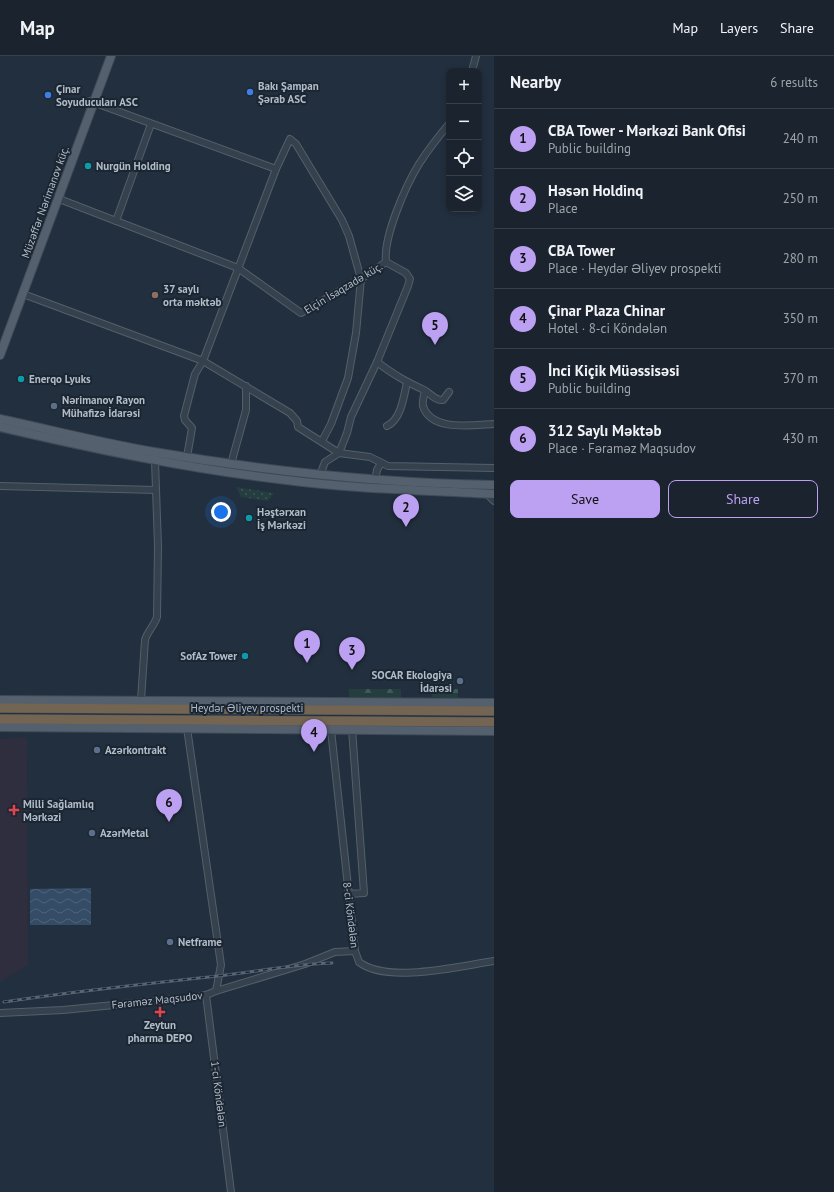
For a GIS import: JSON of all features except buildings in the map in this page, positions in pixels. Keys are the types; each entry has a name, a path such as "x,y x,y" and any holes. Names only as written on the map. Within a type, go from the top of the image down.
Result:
{"highway":[{"name":"Heydər Əliyev prospekti","path":"0,708 494,711"},
{"name":"Heydər Əliyev prospekti","path":"0,719 494,722"}],"main road":[{"path":"92,102 107,56"},
{"path":"0,341 111,56"},
{"name":"Müzəffər Nərimanov küç.","path":"0,356 56,198"},
{"path":"0,419 155,461 287,481 449,488 494,486"},
{"path":"0,427 100,446 231,464 490,493"},
{"path":"0,700 494,703"},
{"path":"0,726 494,731"}],"street":[{"path":"473,68 476,56"},
{"path":"92,102 276,169"},
{"path":"116,221 151,124"},
{"name":"Elçin İsaqzadə küç.","path":"56,198 238,268 301,313 361,279 386,262 389,230 418,165 446,128"},
{"path":"187,457 192,428 185,420 184,416 195,374 203,360 276,169 290,139 294,141 342,220 349,236 361,279 356,333 348,378 322,441"},
{"path":"320,475 325,462 339,453 360,397 377,362 410,279 406,273 386,262"},
{"path":"23,294 203,360 246,386 278,408 290,413 297,421 298,427 339,453 370,457 381,464 388,466 494,468"},
{"path":"377,362 396,377 425,391 440,401 443,400 449,392"},
{"path":"387,426 397,417 407,382"},
{"path":"231,464 246,410 246,386"},
{"path":"425,391 423,406 429,416 438,423 463,426 494,424"},
{"path":"142,700 145,640 146,635 154,626 157,617 158,546 155,461"},
{"path":"375,480 377,470 381,464"},
{"path":"0,486 156,490"},
{"path":"490,493 494,501"},
{"name":"Fəraməz Maqsudov","path":"0,1013 63,1010 206,995 216,991 221,965 187,728"},
{"path":"348,894 364,893 352,729"},
{"name":"8-ci Köndələn","path":"331,730 348,894 357,958 363,965 383,972 415,972 494,961"},
{"path":"216,991 305,964 335,952 355,951"},
{"name":"1-ci Köndələn","path":"206,995 231,1192"}],"shaded area":[{"name":"Milli Sağlamlıq Mərkəzi","path":"27,737 28,965 0,982 0,739"}],"green space":[{"path":"236,487 274,493 268,501 241,497"},
{"path":"349,689 401,689 401,698 349,697"},
{"path":"432,689 458,689 458,698 432,697"}],"water":[{"path":"91,888 91,925 30,925 30,889"}],"railway":[{"path":"4,1002 289,966 332,963"}],"place":[{"name":"Bakı Şampan Şərab ASC","path":"250,92"},
{"name":"Çinar Soyuducuları ASC","path":"48,95"},
{"name":"Nurgün Holding","path":"88,166"},
{"name":"37 saylı orta məktəb","path":"155,295"},
{"name":"İnci Kiçik Müəssisəsi","path":"435,345"},
{"name":"Enerqo Lyuks","path":"21,379"},
{"name":"Nərimanov Rayon Mühafizə İdarəsi","path":"54,406"},
{"name":"Həştərxan İş Mərkəzi","path":"249,518"},
{"name":"Həsən Holdinq","path":"406,527"},
{"name":"SofAz Tower","path":"245,656"},
{"name":"CBA Tower - Mərkəzi Bank Ofisi","path":"307,663"},
{"name":"CBA Tower","path":"352,670"},
{"name":"SOCAR Ekologiya İdarəsi","path":"460,681"},
{"name":"Azərkontrakt","path":"97,750"},
{"name":"Çinar Plaza Chinar","path":"314,752"},
{"name":"Milli Sağlamlıq Mərkəzi","path":"14,810"},
{"name":"312 Saylı Məktəb","path":"169,822"},
{"name":"AzərMetal","path":"92,833"},
{"name":"Netframe","path":"170,942"},
{"name":"Zeytun pharma DEPO","path":"160,1012"}]}
